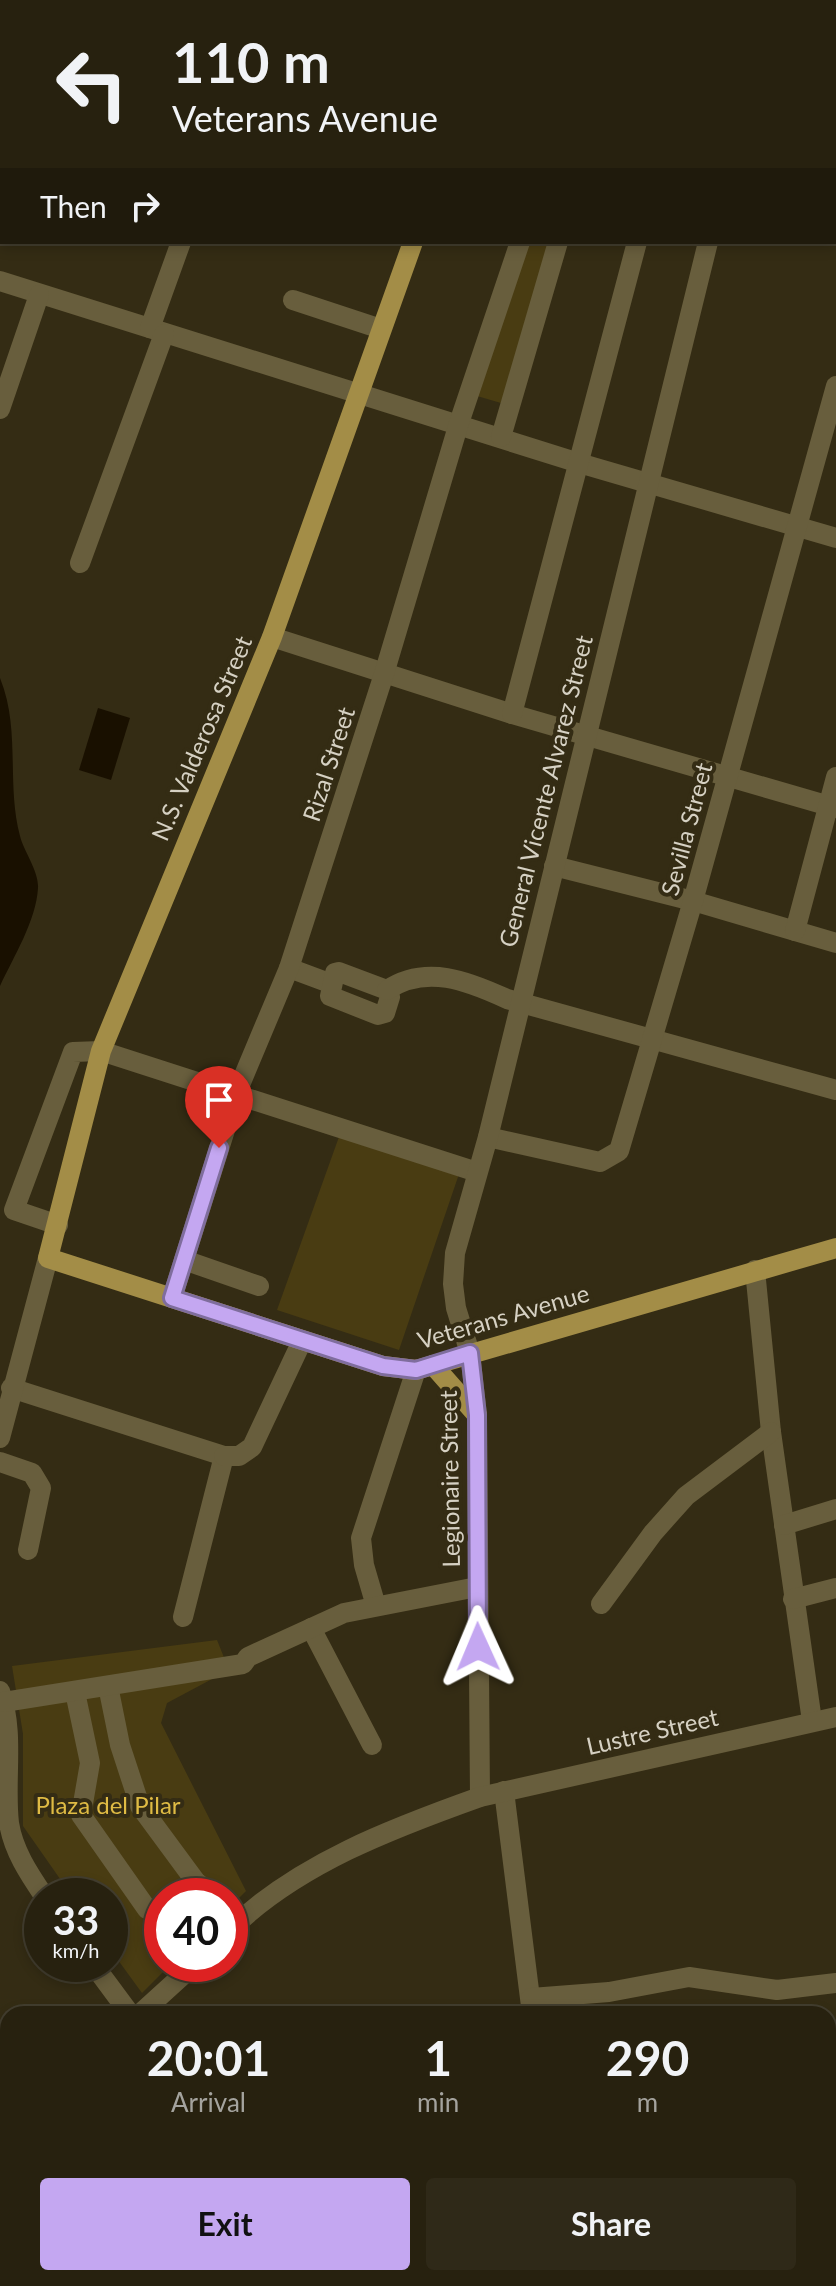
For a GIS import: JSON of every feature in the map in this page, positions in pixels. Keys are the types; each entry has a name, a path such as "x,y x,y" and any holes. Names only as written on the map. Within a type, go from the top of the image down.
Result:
{"main road":[{"name":"N.S. Valderosa Street","path":"48,1258 101,1051 272,637 356,394 412,244"},
{"name":"Veterans Avenue","path":"48,1258 383,1366 424,1368 836,1248"},
{"path":"424,1368 477,1415"}],"street":[{"path":"80,563 157,331 180,244"},
{"name":"Rizal Street","path":"172,1298 237,1092 289,968 384,674 459,423 519,244"},
{"path":"501,437 557,244"},
{"path":"512,714 636,244"},
{"name":"General Vicente Alvarez Street","path":"470,1353 456,1308 453,1284 455,1253 488,1137 708,244"},
{"path":"0,281 579,463 836,538"},
{"path":"0,409 39,295"},
{"path":"293,300 381,329"},
{"name":"Sevilla Street","path":"488,1137 600,1162 611,1159 619,1151 693,901 836,386"},
{"path":"272,637 512,714 728,774 832,807"},
{"path":"795,931 832,807 836,777"},
{"path":"554,866 693,901 836,943"},
{"path":"289,968 332,984 339,972 387,990 404,979 424,975 458,980 520,1002 836,1090"},
{"path":"58,1225 14,1210 73,1052 101,1051 237,1092 477,1172"},
{"path":"0,1438 48,1258"},
{"path":"184,1260 259,1286"},
{"path":"755,1270 771,1432 812,1721"},
{"path":"11,1388 224,1456 239,1456 252,1447 302,1341"},
{"name":"Legionaire Street","path":"470,1353 477,1415 480,1797"},
{"path":"376,1606 364,1565 361,1538 424,1368"},
{"path":"601,1604 653,1533 686,1496 771,1432"},
{"path":"183,1617 224,1456"},
{"path":"0,1462 32,1473 41,1488 28,1550"},
{"path":"784,1525 836,1509"},
{"path":"34,1878 15,1846 9,1823 10,1763 2,1696 75,1692 243,1664 248,1657 344,1613 477,1587"},
{"path":"793,1599 836,1588"},
{"path":"311,1628 372,1745"},
{"path":"108,1686 120,1745 140,1806 193,1878"},
{"path":"75,1692 90,1763 81,1815 144,1905"},
{"name":"Lustre Street","path":"248,1912 283,1888 361,1844 480,1797 836,1717"},
{"path":"504,1791 532,2006 689,1977 777,1990 836,1983"},
{"path":"106,1982 124,2006"},
{"path":"149,2006 175,1982"}],"green space":[{"path":"526,244 550,244 501,403 477,396"},
{"path":"340,1134 459,1174 399,1350 277,1310"},
{"name":"Plaza del Pilar","path":"217,1640 229,1670 167,1703 161,1723 239,1878 144,1878 144,1982 153,1982 142,1993 128,1974 128,1878 59,1878 23,1826 23,1734 12,1666"}],"shaded area":[{"path":"0,678 10,717 16,816 38,888 29,926 0,986"},
{"path":"98,708 130,718 111,780 79,770"}],"route":[{"path":"219,1148 172,1298 383,1366 416,1370 470,1353 477,1415 478,1647"}]}
